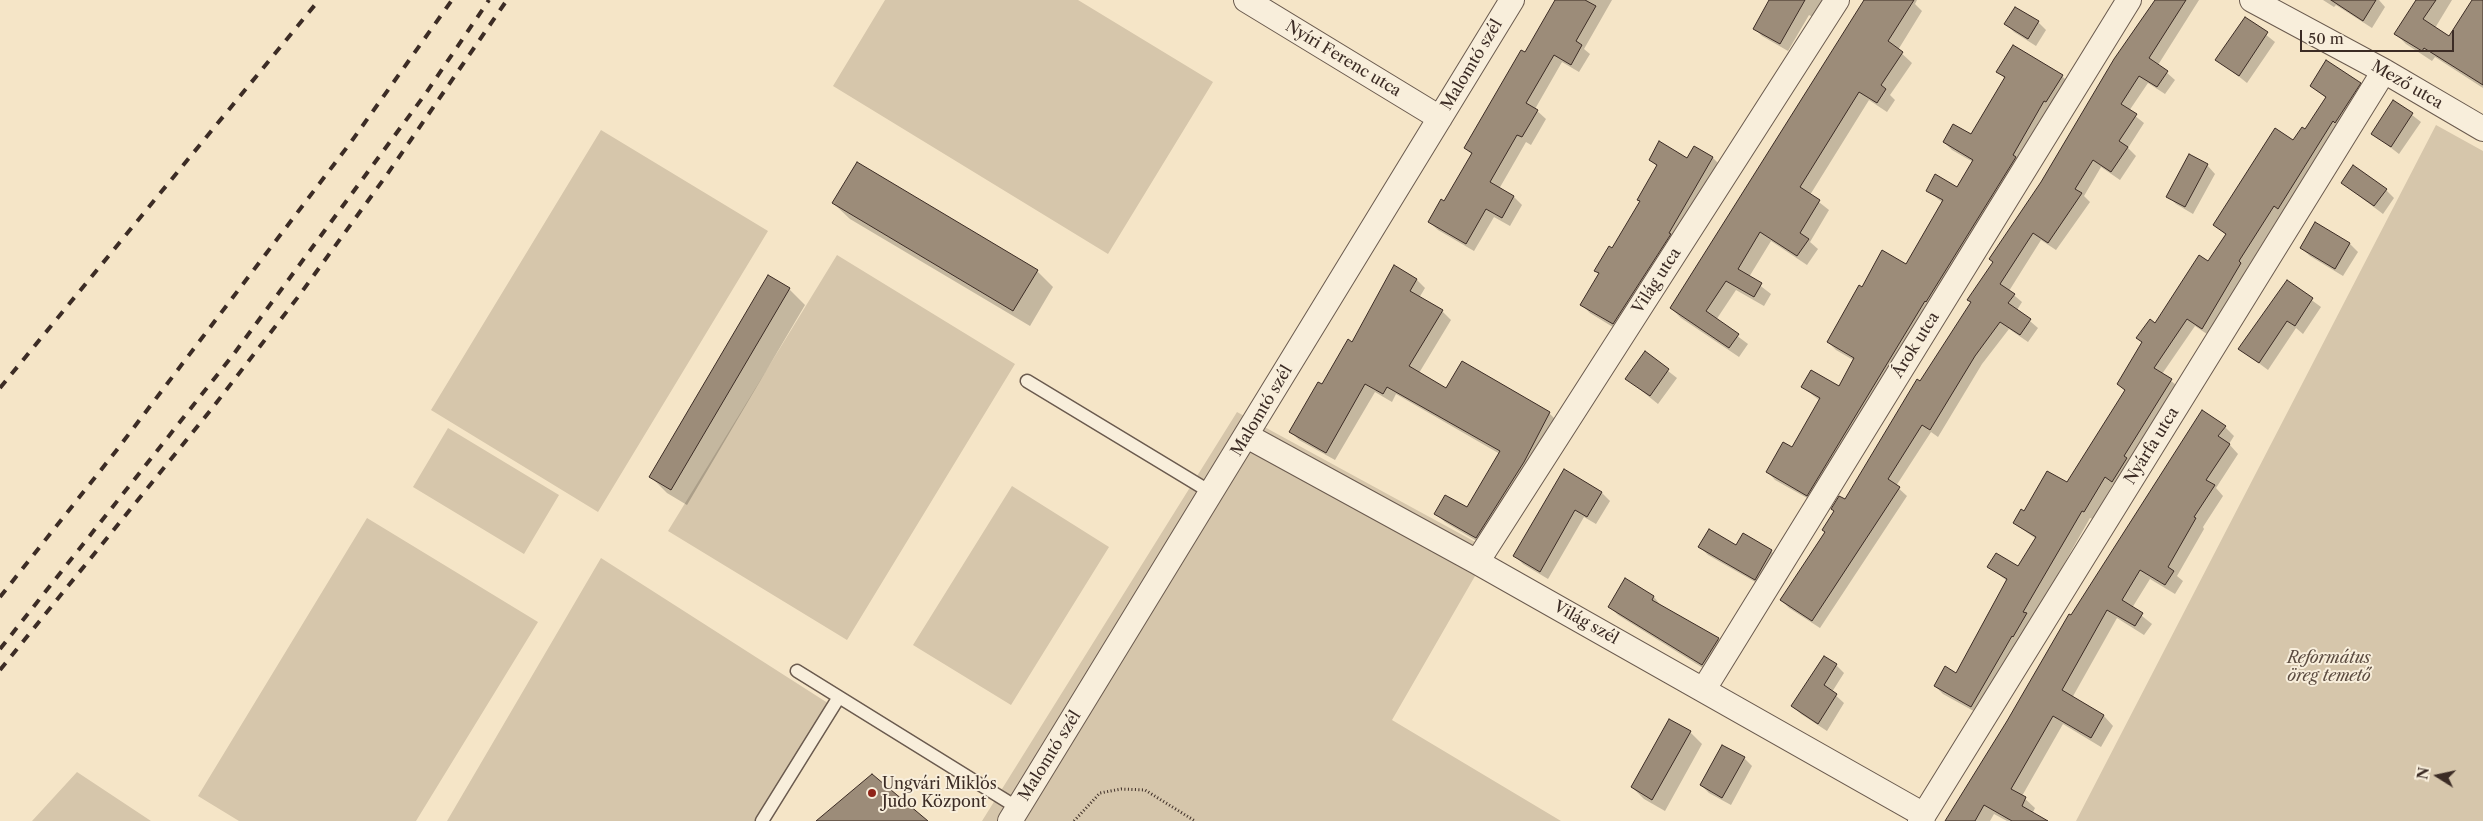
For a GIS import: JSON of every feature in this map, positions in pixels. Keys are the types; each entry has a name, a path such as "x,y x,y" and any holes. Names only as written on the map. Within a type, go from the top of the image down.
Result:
{"street":[{"name":"Nyíri Ferenc utca","path":"1246,0 1440,118"},
{"name":"Malomtó szél","path":"1014,815 1512,0"},
{"name":"Világ utca","path":"1477,562 1837,0"},
{"name":"Árok utca","path":"1704,690 2129,0"},
{"name":"Mező utca","path":"2252,0 2384,71 2483,129"},
{"name":"Nyárfa utca","path":"1922,818 2384,71"},
{"name":"Világ szél","path":"1247,436 1477,562 1704,690 1922,818"}],"lane":[{"path":"1027,381 1212,493"},
{"path":"797,671 839,697 1014,815"},
{"path":"762,821 839,697"}],"path":[{"path":"1074,821 1100,793 1121,789 1145,790 1195,821"}],"green space":[{"path":"885,0 1078,0 1213,82 1108,254 833,86"},
{"name":"Református öreg temető","path":"2436,125 2483,151 2483,821 2076,821"},
{"path":"601,130 768,231 598,512 431,410"},
{"path":"837,255 1015,364 847,640 668,531"},
{"path":"1237,412 1490,550 1392,720 1561,821 982,821"},
{"path":"448,428 559,495 524,554 413,487"},
{"path":"1012,486 1109,547 1011,705 913,645"},
{"path":"367,518 538,622 416,821 239,821 198,796"},
{"path":"601,558 834,707 762,821 447,821"},
{"path":"77,772 151,821 32,821"}],"building":[{"path":"1555,0 1585,0 1596,6 1576,41 1582,45 1571,65 1554,55 1526,103 1538,110 1522,137 1517,135 1490,182 1514,196 1502,218 1486,209 1466,244 1428,222 1441,199 1444,201 1472,153 1464,148 1521,50 1525,52"},
{"path":"1769,0 1805,0 1780,44 1753,29"},
{"path":"1864,0 1914,0 1888,41 1903,52 1881,85 1886,89 1877,103 1859,92 1800,187 1820,200 1800,233 1809,239 1797,256 1760,232 1738,269 1762,283 1754,297 1726,281 1706,311 1739,334 1729,348 1670,308"},
{"path":"2155,0 2186,0 2149,58 2168,71 2157,87 2139,76 2121,104 2137,114 2119,141 2128,147 2111,172 2093,160 2075,189 2082,193 2048,243 2033,233 2000,284 2015,294 2008,303 2031,319 2020,335 2000,322 1975,356 1930,430 1922,425 1888,479 1900,487 1812,621 1780,600 1825,532 1822,530 1834,511 1831,509 1839,496 1845,499 1917,379 1920,381 1971,302 1967,300 1993,262 1989,259 2041,182 2114,59"},
{"path":"2331,0 2376,0 2363,21"},
{"path":"2416,0 2436,0 2423,19 2449,36 2472,0 2483,0 2483,85 2424,48 2422,51 2394,34"},
{"path":"2015,7 2039,21 2028,39 2004,24"},
{"path":"2245,17 2268,32 2239,76 2215,60"},
{"path":"2013,45 2063,75 2046,102 2044,101 2013,155 2016,157 1925,301 1807,496 1766,472 1783,442 1792,447 1820,398 1801,387 1811,370 1839,386 1854,358 1827,342 1859,285 1862,287 1882,250 1906,264 1943,200 1926,191 1935,174 1957,187 1973,160 1943,142 1953,124 1971,134 2005,77 1996,72"},
{"path":"2326,60 2361,83 2335,123 2333,121 2278,209 2274,206 2239,261 2241,263 2202,329 2187,319 2154,368 2172,379 2124,456 2127,458 2112,482 2105,477 2084,512 2082,511 2023,612 2027,613 1971,707 1934,686 1945,666 1956,673 2007,579 1987,567 1996,553 2018,566 2036,537 2013,523 2021,509 2024,511 2047,471 2067,482 2125,390 2117,384 2142,342 2136,338 2150,319 2155,323 2199,255 2208,261 2226,234 2213,225 2275,128 2293,140 2302,127 2305,129 2326,97 2310,86"},
{"path":"2393,100 2413,113 2391,147 2371,134"},
{"path":"1659,141 1687,158 1694,146 1713,157 1669,233 1671,234 1613,324 1580,305 1599,273 1594,271 1609,246 1612,248 1640,201 1637,200 1657,165 1649,160"},
{"path":"2189,154 2208,164 2185,207 2166,197"},
{"path":"857,162 1038,270 1013,311 832,203"},
{"path":"2353,165 2387,189 2374,206 2341,183"},
{"path":"2315,222 2350,243 2335,269 2300,248"},
{"path":"1394,265 1417,279 1410,291 1443,310 1409,366 1446,388 1462,361 1550,412 1524,462 1476,538 1434,514 1445,495 1467,507 1500,451 1387,387 1383,394 1365,384 1326,453 1289,432 1318,382 1322,384 1348,339 1352,342"},
{"path":"768,275 790,288 671,490 649,477"},
{"path":"2287,280 2313,298 2295,326 2287,321 2259,363 2238,349"},
{"path":"1645,351 1669,369 1650,396 1625,379"},
{"path":"2202,410 2226,426 2218,436 2230,444 2206,480 2215,485 2194,517 2196,518 2168,567 2174,571 2165,585 2140,570 2122,600 2143,613 2135,626 2107,610 2062,690 2104,715 2091,738 2053,716 2011,789 2026,797 2022,806 2048,821 2012,821 1984,805 1975,821 1945,821 2007,721 2069,614 2071,615"},
{"path":"1564,469 1602,492 1587,517 1575,510 1540,572 1513,556"},
{"path":"1709,529 1736,545 1743,533 1772,550 1755,580 1698,547"},
{"path":"1625,578 1654,596 1652,600 1719,638 1702,665 1608,607"},
{"path":"1824,656 1837,664 1824,685 1837,694 1818,724 1791,706"},
{"path":"1669,719 1691,731 1652,800 1631,787"},
{"path":"1722,745 1745,757 1722,798 1700,785"},
{"name":"Ungvári Miklós Judo Központ","path":"872,774 928,821 816,821"}],"railway":[{"path":"0,388 319,0"},
{"path":"0,597 116,451 351,142 452,0"},
{"path":"0,649 233,355 426,93 489,0"},
{"path":"0,670 210,411 298,297 386,176 507,0"}],"place":[{"name":"Ungvári Miklós Judo Központ","path":"872,793"}]}
